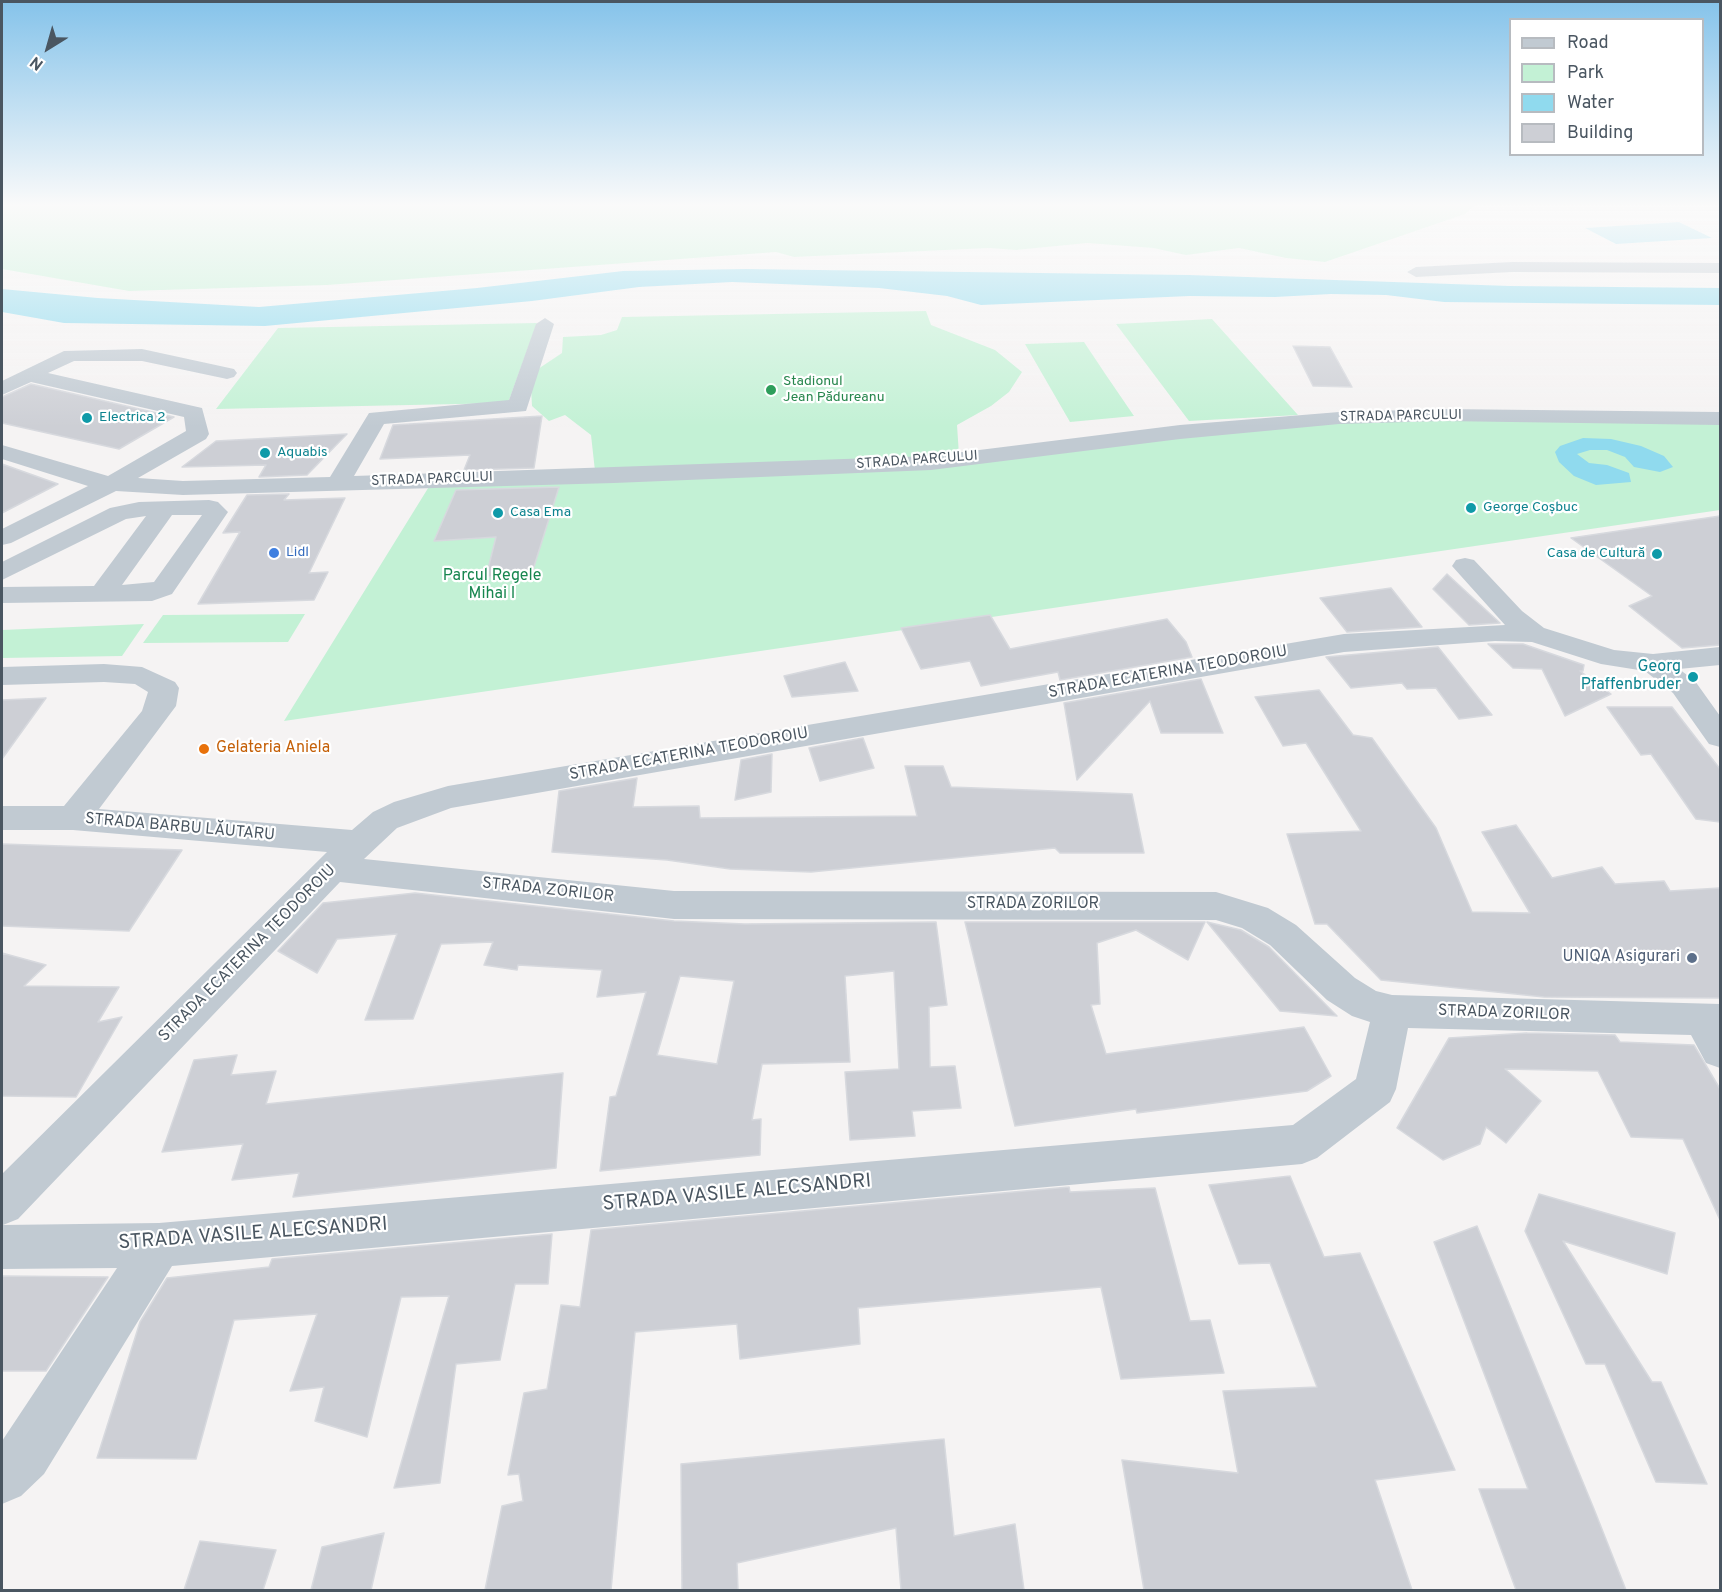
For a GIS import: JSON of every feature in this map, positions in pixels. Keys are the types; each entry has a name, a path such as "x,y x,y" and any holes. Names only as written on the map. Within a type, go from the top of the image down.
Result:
{"street":[{"path":"338,483 377,418 518,406 545,324"},
{"path":"2,389 71,355 142,355 227,373"},
{"path":"2,538 112,484 198,434 194,413 28,375"},
{"name":"STRADA PARCULUI","path":"2,452 82,478 112,484 183,488 614,476 932,463 1168,433 1300,420 1442,416 1720,419"},
{"path":"2,572 129,511 209,507 216,512 163,588 141,594 2,596"},
{"path":"102,594 165,508"},
{"path":"38,595 89,529"},
{"path":"1465,566 1512,617 1534,634 1611,658 1653,663 1720,656"},
{"name":"STRADA ECATERINA TEODOROIU","path":"2,1204 345,855 385,820 406,810 460,795 1344,643 1495,633 1534,634"},
{"path":"1653,663 1684,687 1720,737"},
{"path":"2,676 104,673 142,676 164,688 161,706 153,718 73,818"},
{"name":"STRADA BARBU LĂUTARU","path":"2,818 73,818 345,855"},
{"name":"STRADA ZORILOR","path":"345,855 674,905 1216,906 1255,918 1283,935 1341,989 1366,1005 1392,1011 1715,1030"},
{"name":"STRADA VASILE ALECSANDRI","path":"2,1247 159,1245 1302,1144 1375,1089 1392,1011"},
{"path":"2,1477 25,1455 159,1245"}],"green space":[{"path":"56,278 418,278 327,285 129,291"},
{"name":"Stadionul Jean Pădureanu","path":"926,311 931,325 995,350 1022,372 1009,392 991,406 957,425 959,455 595,471 591,435 565,415 549,421 532,406 531,388 538,369 562,353 563,337 601,335 617,330 622,317"},
{"path":"1212,319 1298,415 1189,421 1116,324"},
{"path":"537,323 508,403 216,409 278,328"},
{"path":"1084,342 1134,416 1070,422 1025,344"},
{"name":"Parcul Regele Mihai I","path":"1339,418 1720,423 1720,510 284,721 430,485 931,463"},
{"path":"305,614 288,642 143,643 163,615"},
{"path":"144,624 122,656 2,658 2,630"}],"water":[{"path":"560,278 1285,278 1510,286 1720,288 1720,305 1444,302 1386,295 1331,294 1275,297 1190,296 981,305 947,296 879,288 732,282 639,287 532,301 265,326 64,323 2,312 2,289 98,298 259,307"},
{"path":"1583,438 1611,439 1641,446 1664,456 1673,467 1660,472 1634,467 1625,457 1607,450 1590,450 1577,454 1589,463 1607,465 1629,473 1631,482 1596,485 1574,476 1559,462 1555,452 1560,446"}],"building":[{"path":"1293,346 1330,347 1352,387 1313,386"},
{"name":"Electrica 2","path":"31,384 174,417 119,449 2,423 2,397"},
{"path":"542,416 534,468 464,470 470,455 380,459 393,425"},
{"name":"Aquabis","path":"347,434 307,475 259,477 266,465 182,467 216,441"},
{"path":"2,464 58,484 2,513"},
{"name":"Casa Ema","path":"559,487 531,576 486,577 496,537 434,541 456,490"},
{"name":"Lidl","path":"289,494 284,500 345,498 309,573 328,572 314,600 198,604 240,532 223,533 247,495"},
{"path":"1720,516 1720,645 1682,648 1629,606 1652,596 1571,538"},
{"path":"1447,574 1500,623 1469,625 1433,589"},
{"path":"1391,588 1422,627 1347,632 1320,598"},
{"path":"990,615 1010,649 1167,619 1186,642 1192,657 1060,680 1058,672 981,686 970,661 921,669 901,628"},
{"path":"1488,644 1523,644 1584,665 1583,671 1580,671 1611,694 1565,716 1542,669 1513,668"},
{"path":"1438,647 1492,715 1459,719 1436,688 1407,689 1402,683 1351,688 1326,657"},
{"path":"845,662 858,691 792,697 784,676"},
{"path":"1201,679 1223,733 1161,733 1150,701 1077,780 1064,703"},
{"path":"1319,690 1353,735 1372,738 1436,828 1472,912 1530,913 1482,832 1516,825 1552,878 1602,867 1615,884 1664,881 1670,891 1720,888 1720,998 1544,997 1381,980 1327,924 1315,924 1287,834 1361,831 1306,743 1283,746 1255,697"},
{"path":"46,698 2,759 2,700"},
{"path":"1607,707 1672,707 1720,769 1720,822 1696,819 1651,754 1641,755"},
{"path":"863,738 874,768 820,781 809,748"},
{"path":"772,754 771,792 735,800 741,760"},
{"path":"905,766 943,766 951,787 1132,794 1144,853 1060,853 1055,848 811,872 730,869 667,860 552,852 559,791 637,778 633,807 699,806 700,818 917,816"},
{"path":"2,844 182,850 129,931 2,926"},
{"path":"415,893 674,921 745,924 936,922 947,1005 929,1007 930,1067 955,1066 961,1108 912,1111 915,1136 850,1140 845,1072 899,1069 894,971 845,976 850,1062 762,1064 752,1120 761,1119 760,1155 600,1171 610,1097 616,1096 646,992 597,997 602,970 518,965 517,970 484,965 493,942 441,944 413,1019 365,1020 397,934 337,939 317,973 278,951 323,903","holes":["680,976 734,981 717,1064 657,1055"]},
{"path":"965,922 1205,922 1188,960 1136,930 1097,943 1100,1004 1091,1005 1106,1054 1304,1027 1331,1076 1307,1091 1137,1113 1136,1109 1015,1126"},
{"path":"1207,922 1241,930 1269,947 1337,1016 1280,1011"},
{"path":"2,953 46,965 24,986 119,987 98,1022 122,1017 76,1097 2,1096"},
{"path":"1527,1033 1615,1035 1620,1042 1694,1045 1720,1089 1720,1220 1683,1139 1631,1137 1598,1071 1505,1069 1541,1101 1506,1143 1486,1127 1480,1144 1443,1160 1397,1128 1449,1038"},
{"path":"237,1055 231,1075 276,1071 266,1104 563,1073 556,1168 293,1197 299,1173 232,1180 243,1144 162,1152 194,1060"},
{"path":"1290,1176 1324,1257 1360,1253 1455,1470 1375,1480 1412,1590 1144,1590 1122,1460 1238,1473 1223,1391 1317,1387 1270,1263 1239,1264 1209,1185"},
{"path":"1069,1187 1070,1192 1155,1188 1190,1321 1210,1320 1224,1373 1121,1379 1101,1287 858,1308 860,1344 740,1359 737,1324 635,1332 611,1590 485,1590 502,1506 523,1501 519,1474 508,1475 524,1393 547,1389 561,1305 580,1307 591,1230"},
{"path":"1539,1194 1675,1233 1667,1274 1563,1241 1652,1382 1661,1382 1707,1484 1656,1482 1605,1364 1586,1364 1525,1231"},
{"path":"1477,1226 1626,1590 1516,1590 1479,1489 1528,1489 1434,1242"},
{"path":"552,1234 548,1284 515,1284 500,1360 456,1364 440,1483 394,1488 449,1296 401,1297 367,1437 315,1421 324,1387 290,1391 317,1314 234,1320 196,1459 97,1458 140,1322 167,1278 269,1267 272,1259"},
{"path":"2,1276 108,1277 46,1371 2,1371"},
{"path":"944,1439 954,1536 1015,1524 1024,1590 901,1590 896,1528 737,1563 738,1590 682,1590 681,1464"},
{"path":"384,1533 371,1590 311,1590 322,1547"},
{"path":"200,1541 276,1550 263,1590 184,1590"}],"place":[{"name":"Stadionul Jean Pădureanu","path":"771,390"},
{"name":"Electrica 2","path":"87,418"},
{"name":"Aquabis","path":"265,453"},
{"name":"George Coșbuc","path":"1471,508"},
{"name":"Casa Ema","path":"498,513"},
{"name":"Lidl","path":"274,553"},
{"name":"Casa de Cultură","path":"1657,554"},
{"name":"Georg Pfaffenbruder","path":"1693,677"},
{"name":"Gelateria Aniela","path":"204,749"},
{"name":"UNIQA Asigurari","path":"1692,958"}]}
